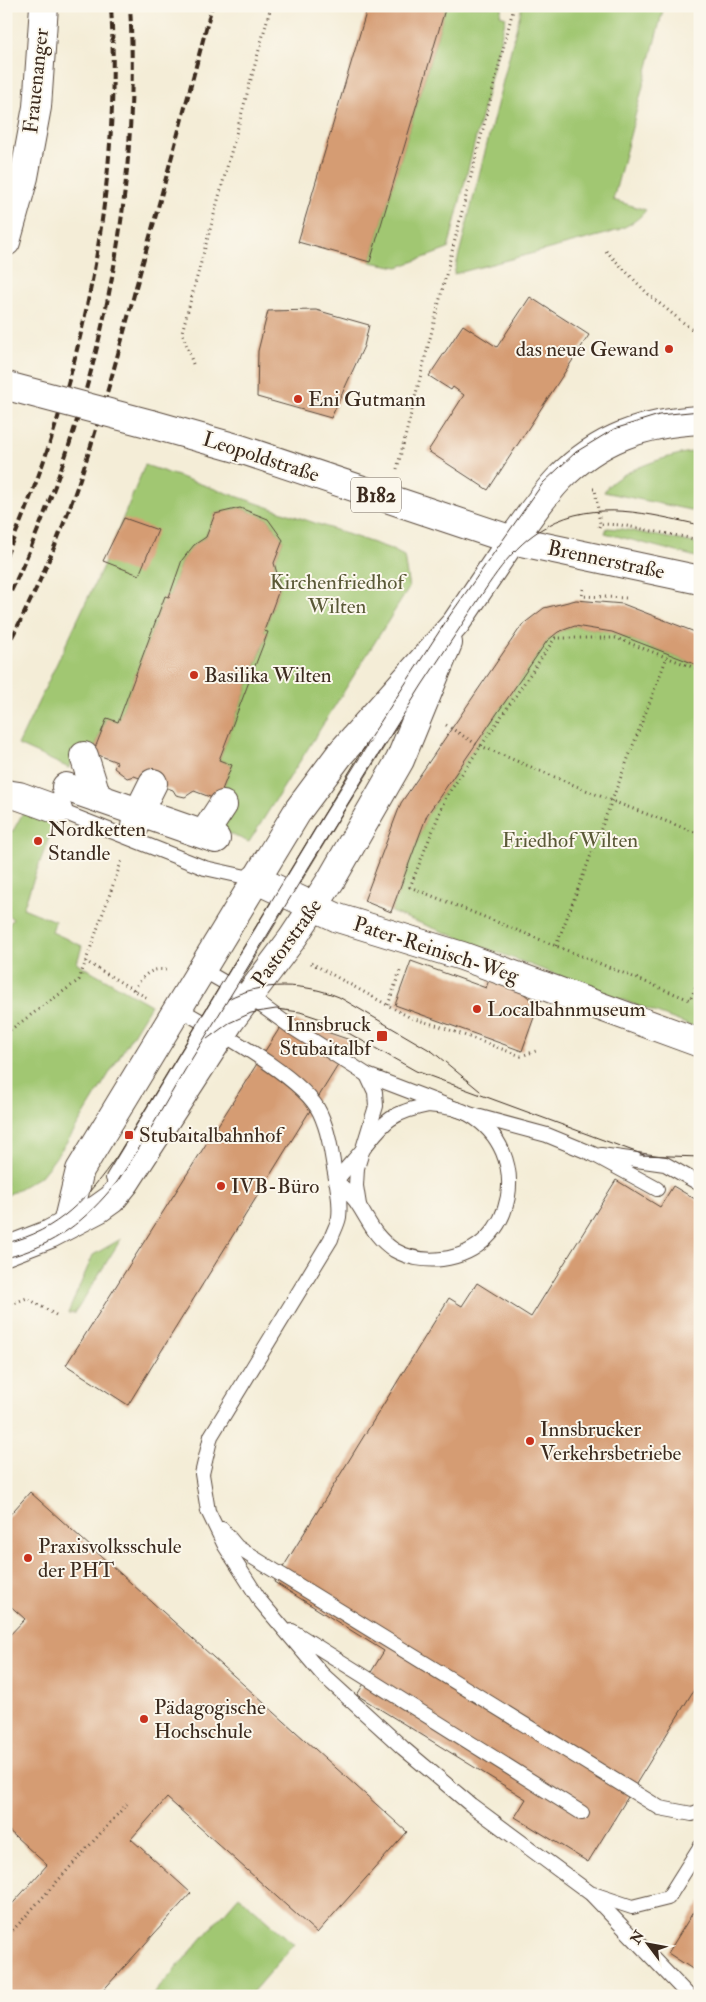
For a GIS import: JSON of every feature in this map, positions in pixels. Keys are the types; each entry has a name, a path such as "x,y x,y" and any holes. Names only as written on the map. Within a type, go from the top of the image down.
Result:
{"street":[{"name":"Frauenanger","path":"6,242 24,177 37,108 44,6"},
{"name":"Leopoldstraße","path":"7,386 240,449 512,540"},
{"name":"Pastorstraße","path":"67,1224 80,1170 255,879 299,809 340,754 456,623 512,540 558,480 582,459 600,447 632,431 653,425 700,420"},
{"name":"Brennerstraße","path":"512,540 700,580"},
{"name":"Pastorstraße","path":"67,1224 98,1209 112,1199 125,1183 213,1029 239,991 326,912 400,760 456,623"},
{"path":"84,756 97,797 135,826 210,836 222,805"},
{"path":"135,826 153,783"},
{"path":"6,794 62,798 97,797"},
{"name":"Pater-Reinisch-Weg","path":"255,879 326,912 455,954 700,1043"},
{"path":"6,1251 50,1234 67,1224"}],"lane":[{"name":"Pastorstraße","path":"239,991 285,893 364,764 456,623"},
{"path":"62,798 135,826 204,868 255,879"},
{"path":"201,969 239,991 367,1075 469,1114 497,1139 504,1151 510,1173 509,1198 500,1222 487,1238 465,1253 450,1258 434,1260 415,1258 396,1251 381,1240 369,1226 358,1205 336,1181"},
{"path":"176,1010 213,1029 285,1075 312,1100 320,1112 328,1136 336,1181 339,1218 331,1239 211,1436 202,1474 208,1511 225,1546 261,1602 322,1674 403,1748 471,1805 590,1893 689,1996"},
{"path":"358,1205 357,1168 376,1106 375,1092 367,1075"},
{"path":"336,1181 384,1122 410,1109 429,1105 450,1107 547,1135 593,1154 657,1189"},
{"path":"593,1154 666,1164 700,1184"},
{"path":"208,1511 237,1547 660,1808 692,1814 700,1811"},
{"path":"278,1622 582,1813"},
{"path":"590,1893 632,1907 668,1898 700,1847"}],"path":[{"path":"193,364 182,332 272,6"},
{"path":"389,499 514,6"},
{"path":"606,251 649,295 700,336"},
{"path":"598,531 600,518"},
{"path":"600,524 621,525 700,540"},
{"path":"700,670 616,638 555,638 446,797 410,888 690,1000 700,977"},
{"path":"556,946 667,657"},
{"path":"451,729 481,746 612,801 700,834"},
{"path":"6,1032 79,980 135,826"},
{"path":"326,912 309,962 411,1018 439,1026 521,1056 539,1050"},
{"path":"85,961 176,1010"},
{"path":"388,1005 400,971"},
{"path":"6,1306 27,1298 56,1315"},
{"path":"6,1938 127,1804"}],"green space":[{"path":"446,6 502,6 500,15 506,17 448,249 398,267 370,262"},
{"path":"522,6 651,6 663,10 613,200 646,210 630,224 610,233 454,274"},
{"path":"700,451 700,512 604,492 610,484 620,477 647,464 677,455"},
{"name":"Kirchenfriedhof Wilten","path":"145,465 388,548 404,556 409,588 249,842 219,829 218,800 232,765 219,760 268,633 264,631 279,590 279,580 274,563 283,540 268,519 240,508 215,514 206,537 194,545 182,560 169,597 165,596 118,722 106,718 93,753 73,758 69,768 18,745 104,564"},
{"path":"607,528 622,529 700,544 700,558 605,533"},
{"name":"Friedhof Wilten","path":"575,626 612,632 700,666 700,1012 694,1027 391,912 427,815 547,641 558,632"},
{"path":"25,809 54,824 23,908 55,921 52,932 82,946 77,963 151,1005 71,1136 53,1161 41,1176 6,1196 6,928 13,919 6,914 6,832 13,831"},
{"path":"121,1239 75,1313 68,1313 93,1255"},
{"path":"239,1896 294,1944 249,1996 152,1996"}],"building":[{"path":"368,6 446,6 370,262 298,242"},
{"path":"530,297 589,335 488,490 428,451 464,395 453,387 451,390 429,376 463,325 497,347"},
{"path":"316,310 369,325 364,346 331,418 257,397 258,351 268,311"},
{"name":"Basilika Wilten","path":"240,508 268,519 283,540 274,563 279,580 279,590 264,631 268,632 219,760 232,765 218,800 194,791 185,797 176,795 173,790 134,776 127,778 114,768 117,762 93,753 107,718 118,722 165,596 169,597 182,560 194,545 206,537 215,514"},
{"path":"124,518 158,530 139,575 103,561"},
{"path":"576,600 623,604 700,634 700,666 612,632 575,626 558,632 547,641 427,815 391,912 364,901 401,803 522,625 544,608"},
{"path":"411,961 486,988 489,980 522,992 538,1006 522,1051 395,1005"},
{"name":"IVB-Büro","path":"286,1018 353,1041 128,1405 66,1365"},
{"name":"Innsbrucker Verkehrsbetriebe","path":"616,1180 660,1207 673,1186 700,1202 700,1680 588,1862 515,1817 526,1799 357,1695 384,1651 274,1582 449,1298 462,1306 477,1283 531,1317"},
{"name":"Pädagogische Hochschule","path":"30,1492 407,1832 317,1933 167,1798 131,1839 191,1893 98,1996 6,1996 6,1911 47,1865 6,1828 6,1639 25,1619 6,1602 6,1519"},
{"path":"700,1901 700,1974 668,1953"}],"tram line":[{"path":"6,1243 25,1238 57,1221 70,1211 83,1199 117,1156 370,738 448,618 543,483 576,452 614,429 659,415 700,411"},
{"path":"6,1258 24,1253 55,1239 81,1220 117,1182 393,731 484,591 511,555 534,534 547,526 584,513 623,511 700,525"},
{"path":"228,999 241,993 269,987 298,987 326,992 339,997 433,1052 480,1091"},
{"path":"207,1039 229,1023 251,1013 276,1009 300,1012 327,1021 416,1071 644,1155"},
{"path":"640,1155 700,1157"}],"railway":[{"path":"6,556 56,425 75,357 91,287 102,217 110,146 113,76 111,6"},
{"path":"6,602 37,533 64,461 87,387 105,312 119,236 128,159 132,82 130,6"},
{"path":"6,648 49,561 97,427 212,6"}],"place":[{"name":"das neue Gewand","path":"669,349"},
{"name":"Eni Gutmann","path":"298,399"},
{"name":"Basilika Wilten","path":"194,675"},
{"name":"Nordketten Standle","path":"38,841"},
{"name":"Localbahnmuseum","path":"477,1009"},
{"name":"Innsbruck Stubaitalbf","path":"382,1036"},
{"name":"Stubaitalbahnhof","path":"129,1135"},
{"name":"IVB-Büro","path":"221,1186"},
{"name":"Innsbrucker Verkehrsbetriebe","path":"530,1441"},
{"name":"Praxisvolksschule der PHT","path":"28,1558"},
{"name":"Pädagogische Hochschule","path":"144,1719"}]}
